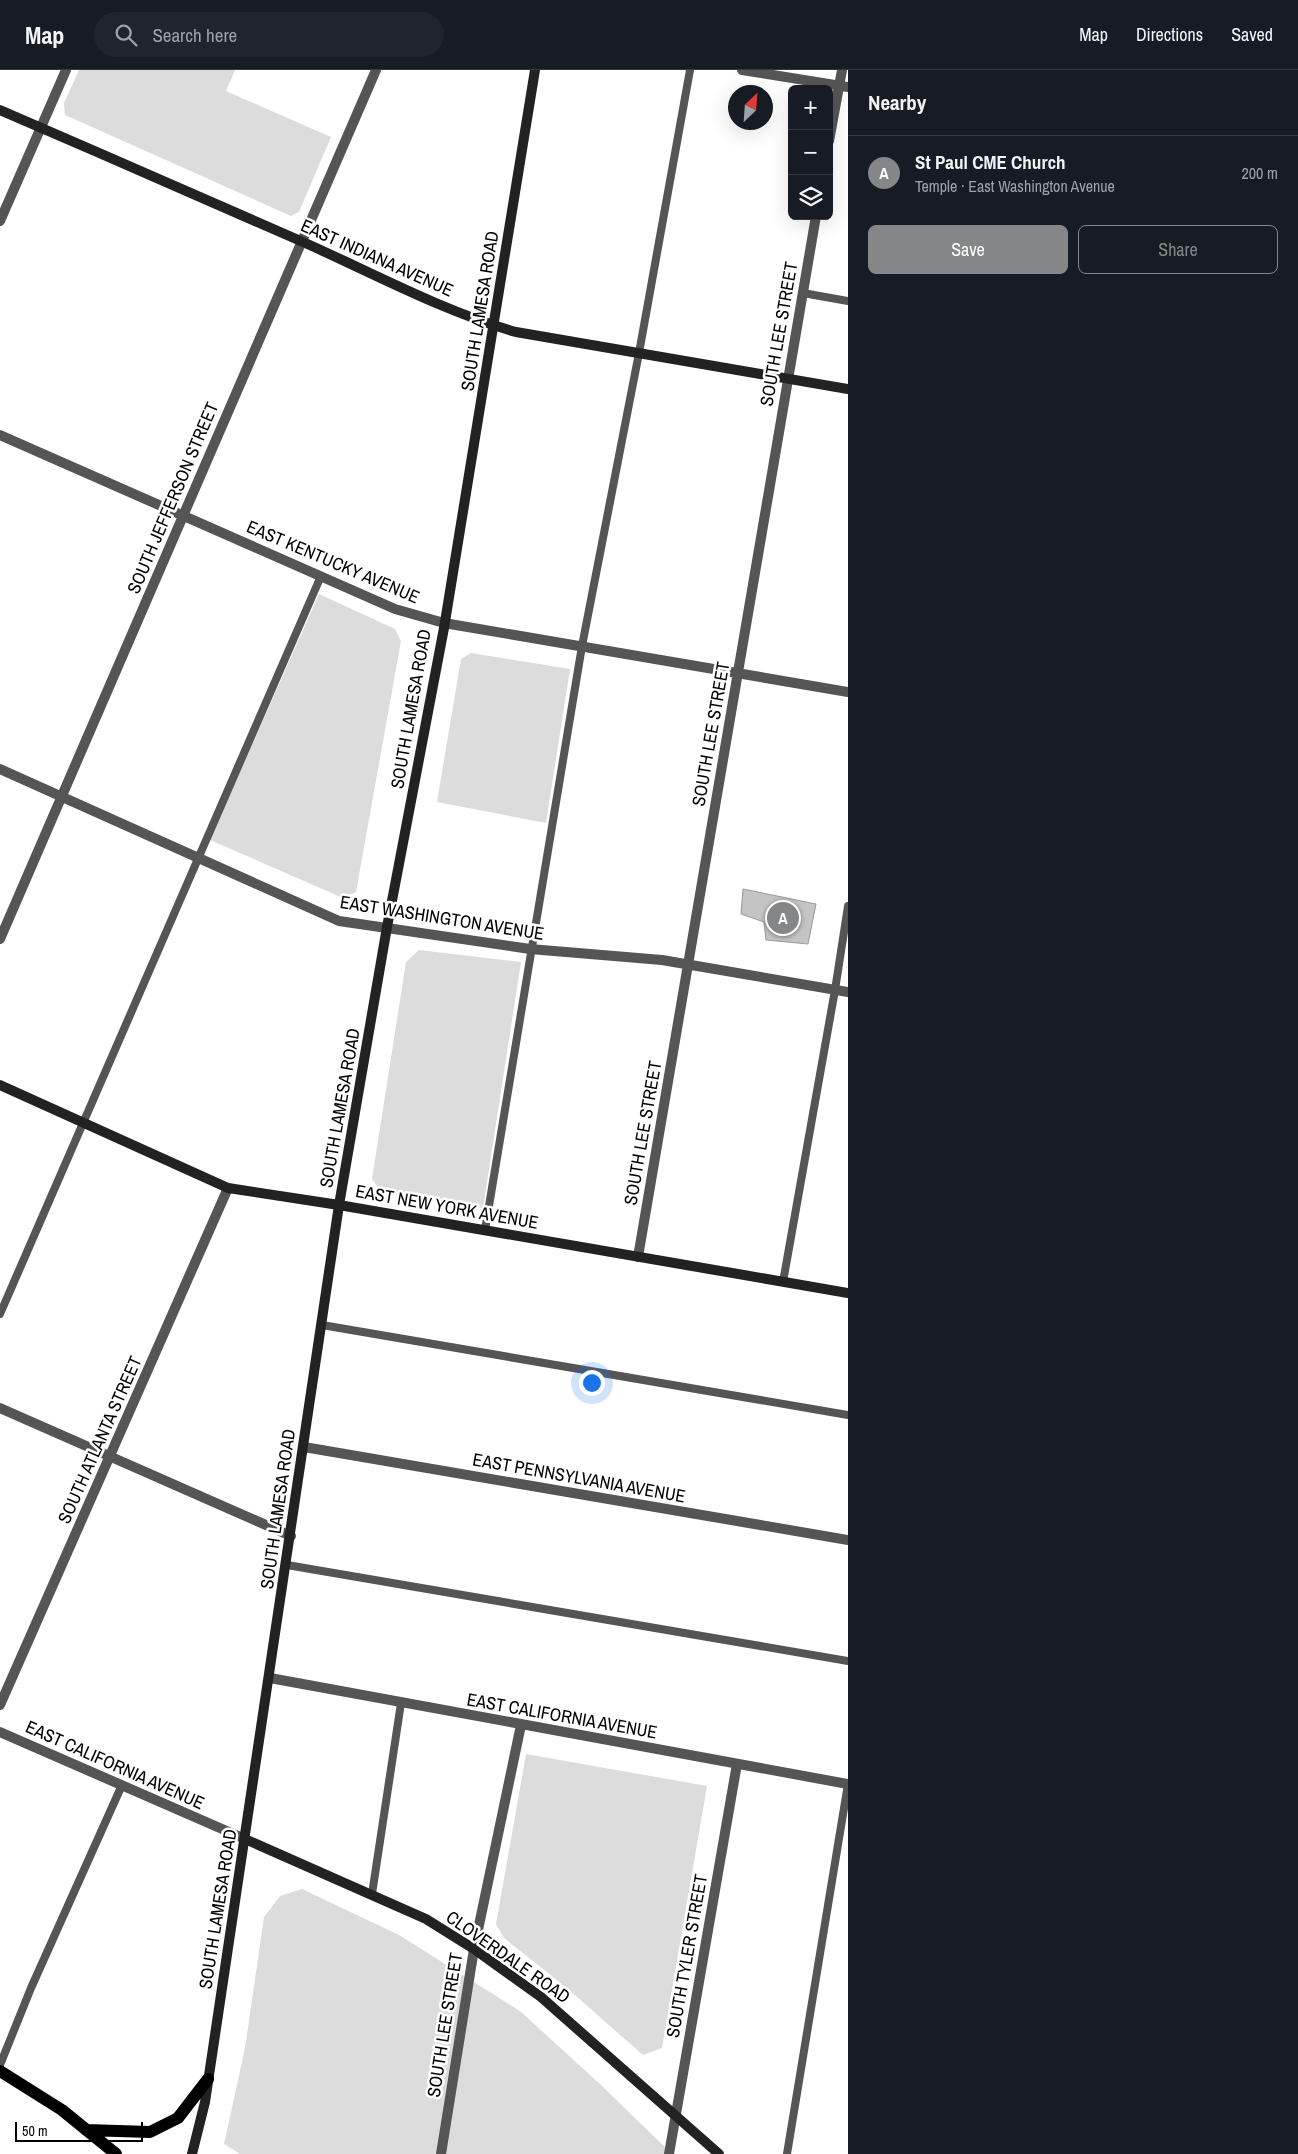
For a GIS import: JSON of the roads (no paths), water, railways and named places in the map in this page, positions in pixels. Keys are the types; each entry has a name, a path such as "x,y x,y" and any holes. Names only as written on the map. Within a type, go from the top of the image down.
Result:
{"main road":[{"name":"SOUTH LAMESA ROAD","path":"192,2154 205,2102 340,1205 387,927 444,623 495,326 536,70"},
{"name":"EAST INDIANA AVENUE","path":"0,110 302,241 464,315 495,326 516,332 848,389"},
{"name":"EAST NEW YORK AVENUE","path":"0,1086 228,1188 340,1205 848,1293"},
{"name":"CLOVERDALE ROAD","path":"246,1839 426,1919 474,1950 541,1997 676,2114 719,2154"},
{"path":"0,2071 62,2110 116,2154"},
{"path":"86,2130 150,2132 178,2118 208,2079"}],"street":[{"path":"0,222 66,70"},
{"name":"SOUTH JEFFERSON STREET","path":"0,939 376,70"},
{"path":"742,70 843,87"},
{"path":"832,130 843,87 842,70"},
{"name":"SOUTH LEE STREET","path":"638,1257 815,220"},
{"name":"EAST KENTUCKY AVENUE","path":"0,436 395,609 444,623 848,692"},
{"name":"EAST WASHINGTON AVENUE","path":"0,769 339,921 530,949 662,960 848,992"},
{"name":"SOUTH ATLANTA STREET","path":"0,1704 228,1188"},
{"path":"0,1408 291,1536"},
{"name":"EAST PENNSYLVANIA AVENUE","path":"304,1447 848,1540"},
{"name":"EAST CALIFORNIA AVENUE","path":"270,1678 848,1784"},
{"name":"SOUTH LEE STREET","path":"441,2154 474,1950 521,1725"},
{"name":"EAST CALIFORNIA AVENUE","path":"0,1732 246,1839"},
{"name":"SOUTH TYLER STREET","path":"669,2154 737,1764"}],"lane":[{"path":"485,1230 530,949 582,646 639,353 690,70"},
{"path":"803,293 848,301"},
{"path":"0,1314 197,858 322,576"},
{"path":"783,1282 848,906"},
{"path":"322,1325 848,1416"},
{"path":"287,1565 848,1661"},
{"path":"372,1894 401,1703"},
{"path":"787,2154 848,1784"},
{"path":"0,2065 35,1979 122,1785"}],"place":[{"name":"St Paul CME Church","path":"783,918"}]}
